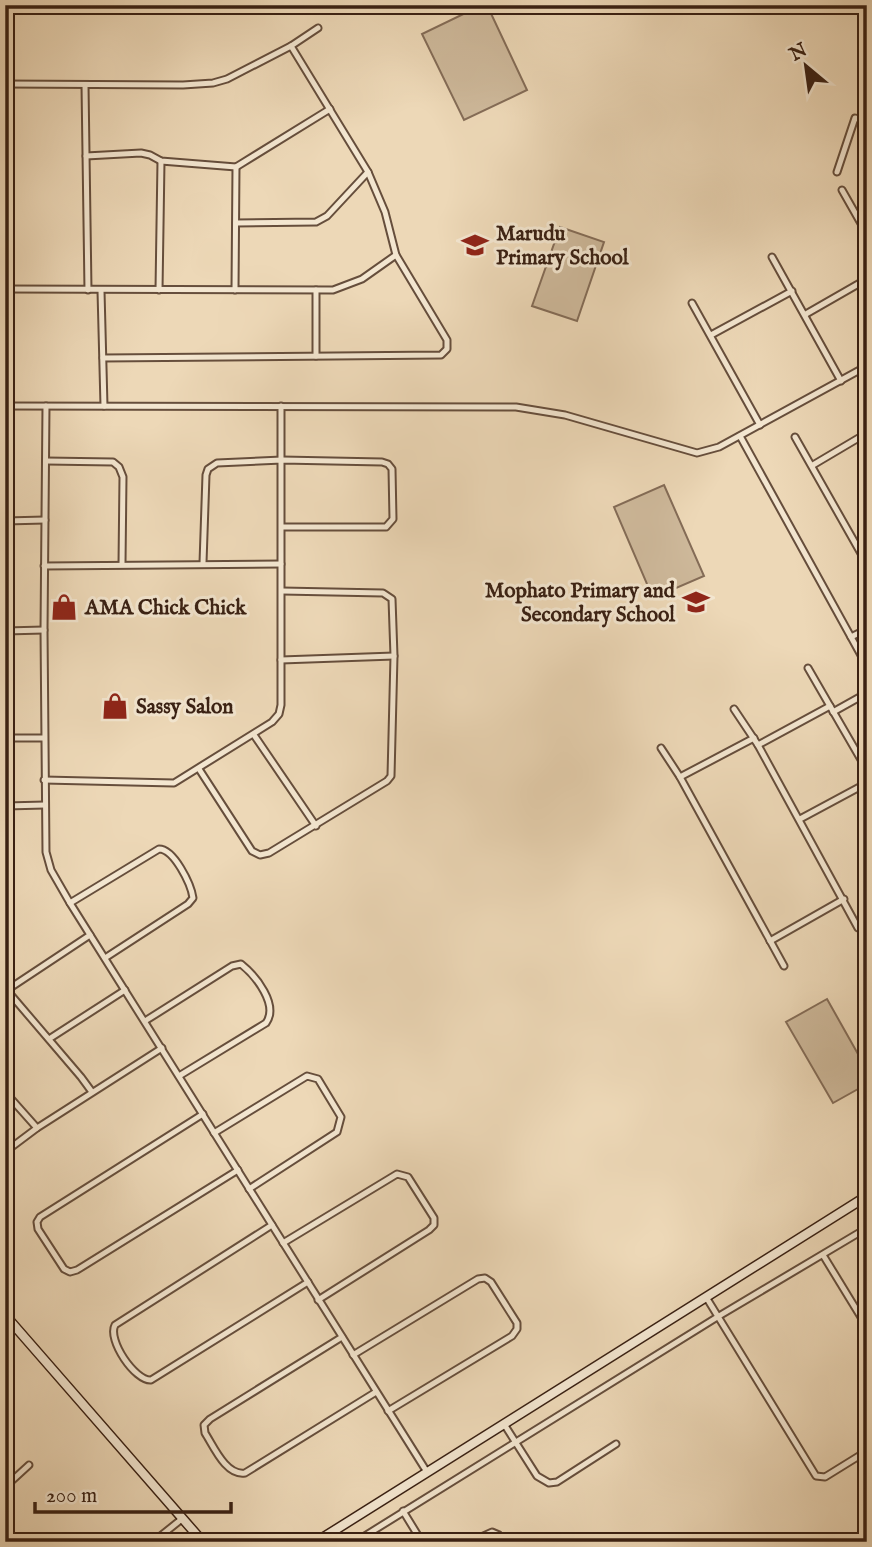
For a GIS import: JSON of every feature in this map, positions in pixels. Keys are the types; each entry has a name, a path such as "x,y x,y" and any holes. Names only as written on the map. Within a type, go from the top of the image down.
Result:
{"street":[{"path":"5,353 10,345 6,223 6,85 214,83 291,47 318,28"},
{"path":"103,358 435,356 445,352 447,340 396,255 385,212 368,172 291,47"},
{"path":"85,85 88,290"},
{"path":"86,156 141,153 161,162 236,167 330,109"},
{"path":"837,172 855,118 867,121"},
{"path":"159,290 161,162"},
{"path":"235,290 236,167"},
{"path":"236,223 316,222 327,216 368,172"},
{"path":"842,190 867,234"},
{"path":"8,289 333,290 352,285 396,255"},
{"path":"772,257 841,381"},
{"path":"806,314 867,279"},
{"path":"316,290 316,356"},
{"path":"101,291 104,406"},
{"path":"710,335 792,291"},
{"path":"692,303 760,425"},
{"path":"5,406 516,407 565,415 697,453 719,447 867,366"},
{"path":"46,406 44,780 48,862 70,903 427,1472"},
{"path":"44,780 174,783 254,735 278,714 281,705 281,406"},
{"path":"813,465 867,433"},
{"path":"740,436 867,666"},
{"path":"795,437 867,564"},
{"path":"203,563 208,468 221,462 282,460 388,464 393,473 393,515 391,522 382,528 282,527"},
{"path":"46,461 113,462 120,467 122,564"},
{"path":"5,520 45,520"},
{"path":"44,566 281,564"},
{"path":"199,769 252,851 260,855 269,853 316,825 391,776 393,602 388,595 282,591"},
{"path":"851,637 867,629"},
{"path":"5,631 44,630"},
{"path":"281,660 394,656"},
{"path":"808,668 867,770"},
{"path":"758,745 867,693"},
{"path":"734,709 758,745 859,928"},
{"path":"254,735 316,825"},
{"path":"5,738 44,738"},
{"path":"680,777 754,738"},
{"path":"662,748 784,966"},
{"path":"800,819 867,783"},
{"path":"5,806 45,805"},
{"path":"70,903 159,849 172,853 193,898 188,904 105,958"},
{"path":"770,941 844,899"},
{"path":"90,935 6,989 92,1093"},
{"path":"145,1021 232,966 241,964 269,1002 271,1010 266,1023 179,1076"},
{"path":"48,1039 125,990"},
{"path":"5,1152 37,1128 162,1048"},
{"path":"214,1133 307,1076 318,1079 341,1117 337,1132 249,1189"},
{"path":"6,1094 37,1128"},
{"path":"203,1114 40,1217 38,1229 64,1269 70,1272 77,1270 238,1170"},
{"path":"283,1243 397,1174 408,1177 434,1217 434,1224 429,1230 318,1300"},
{"path":"322,1540 503,1423 867,1196"},
{"path":"272,1225 115,1325 112,1331 113,1339 137,1377 144,1381 151,1380 308,1282"},
{"path":"355,1542 719,1316 867,1228"},
{"path":"822,1255 867,1327"},
{"path":"353,1355 478,1279 485,1278 491,1282 517,1323 517,1329 512,1336 388,1411"},
{"path":"706,1297 816,1476 825,1476 867,1451"},
{"path":"860,1317 867,1312"},
{"path":"5,1315 203,1542"},
{"path":"5,1334 15,1327"},
{"path":"342,1337 210,1419 205,1425 205,1433 231,1471 245,1473 376,1392"},
{"path":"503,1423 537,1476 549,1483 557,1482 616,1444"},
{"path":"5,1486 29,1465"},
{"path":"403,1511 422,1542"},
{"path":"153,1542 183,1518"},
{"path":"470,1542 492,1532 499,1535 504,1542"}],"shaded area":[{"path":"487,5 527,90 464,120 422,34"},
{"path":"560,227 604,242 577,321 532,306"},
{"path":"664,485 704,576 653,598 614,507"},
{"path":"827,999 867,1070 867,1084 833,1103 786,1022"}],"place":[{"name":"Marudu Primary School","path":"475,245"},
{"name":"Mophato Primary and Secondary School","path":"696,602"},
{"name":"AMA Chick Chick","path":"64,607"},
{"name":"Sassy Salon","path":"115,706"}]}
